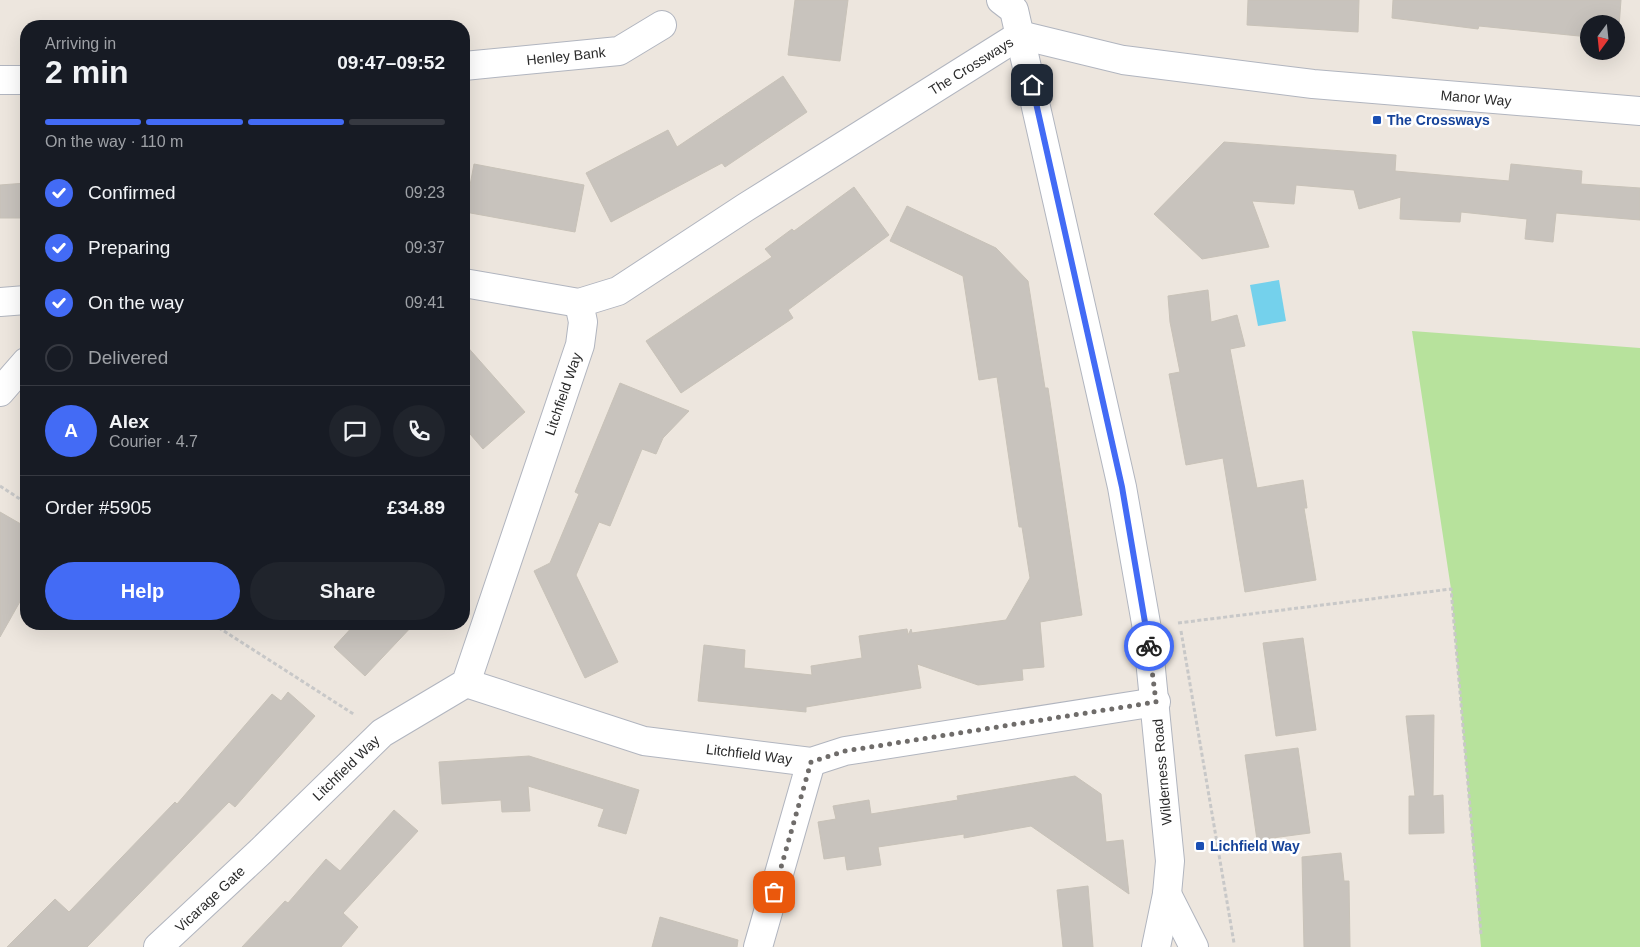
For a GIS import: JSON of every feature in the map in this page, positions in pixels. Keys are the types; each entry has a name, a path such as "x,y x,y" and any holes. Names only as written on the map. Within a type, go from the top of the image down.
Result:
{"street":[{"name":"Wilderness Road","path":"1001,0 1014,10 1020,35 1122,487 1147,629 1156,702 1170,861 1167,894 1156,947"},
{"name":"Henley Bank","path":"470,65 619,51 662,25"},
{"name":"The Crossways","path":"579,303 618,291 746,207 1020,35 1123,60 1313,84"},
{"path":"0,80 20,80"},
{"name":"Manor Way","path":"1313,84 1640,111"},
{"path":"470,284 579,303"},
{"path":"0,302 20,300"},
{"name":"Litchfield Way","path":"261,851 382,733 466,683 580,345 583,322 579,303"},
{"path":"0,392 20,369"},
{"name":"Litchfield Way","path":"466,683 644,741 811,762 845,751 1156,702"},
{"path":"758,947 811,762"},
{"name":"Vicarage Gate","path":"158,947 261,851"},
{"path":"1167,894 1194,947"}],"path":[{"path":"0,486 20,499"},
{"path":"1147,629 1180,623 1451,589 1481,934"},
{"path":"222,630 382,733"}],"green space":[{"path":"1412,331 1640,348 1640,947 1481,947 1451,589"}],"water":[{"path":"1279,280 1286,321 1258,326 1250,285"}],"building":[{"path":"795,0 848,0 840,61 788,55"},
{"path":"1248,0 1359,0 1358,32 1247,25"},
{"path":"1393,0 1621,0 1620,15 1580,15 1580,36 1479,26 1478,29 1392,18"},
{"path":"783,76 807,112 725,167 722,163 611,222 586,173 668,130 677,147"},
{"path":"1224,142 1396,155 1395,171 1509,181 1511,164 1582,171 1581,184 1640,188 1640,220 1556,213 1553,242 1525,239 1527,219 1461,212 1460,222 1400,219 1401,197 1359,209 1354,190 1296,185 1294,204 1252,201 1269,247 1202,259 1154,214"},
{"path":"474,164 584,185 575,232 470,213 470,185"},
{"path":"20,183 20,218 0,218 0,185"},
{"path":"854,187 889,235 788,310 793,318 681,393 646,341 772,257 765,249 792,229 794,231"},
{"path":"907,206 996,248 1028,281 1045,388 1048,388 1082,615 1040,622 1044,667 1022,669 1023,680 978,685 917,664 921,688 806,707 806,712 698,701 704,645 745,650 744,668 812,675 811,666 862,658 859,636 907,629 908,635 911,629 912,633 1006,620 1030,578 1022,527 1019,527 997,377 979,380 963,276 890,241"},
{"path":"1208,290 1211,322 1237,315 1245,346 1230,349 1257,488 1303,480 1307,508 1304,508 1316,580 1245,592 1223,458 1186,465 1169,374 1180,372 1170,322 1168,296"},
{"path":"470,350 525,412 483,449 470,434"},
{"path":"620,383 689,411 663,438 656,454 642,449 610,526 599,522 576,575 618,662 585,678 534,571 550,563 579,494 575,492"},
{"path":"0,512 20,524 20,602 0,637"},
{"path":"350,630 408,630 365,676 334,647"},
{"path":"1303,638 1316,730 1276,736 1263,643"},
{"path":"288,692 315,716 235,807 229,802 87,947 7,947 55,899 69,912 175,802 177,804 272,694 281,701"},
{"path":"1434,715 1433,796 1443,795 1444,833 1409,834 1409,796 1415,796 1406,716"},
{"path":"1298,748 1310,833 1257,840 1245,755"},
{"path":"529,756 639,790 626,834 598,826 604,809 528,786 530,811 502,812 501,800 442,804 439,762"},
{"path":"1075,776 1101,794 1106,842 1123,840 1129,894 1031,826 964,838 964,834 878,847 881,865 847,870 845,856 824,859 818,822 836,819 833,806 869,800 871,814 958,800 957,796"},
{"path":"394,810 418,831 343,913 358,927 341,947 242,947 285,901 288,903 326,859 340,871"},
{"path":"1341,853 1344,881 1349,881 1350,947 1304,947 1302,857"},
{"path":"1088,886 1093,947 1063,947 1057,890"},
{"path":"660,917 738,940 737,947 652,947"}],"way so far":[{"path":"774,892 811,762 845,751 1156,702 1149,646"}],"place":[{"name":"The Crossways","path":"1377,120"},
{"name":"Lichfield Way","path":"1200,846"}],"route":[{"path":"1032,85 1122,487 1149,646"}]}
